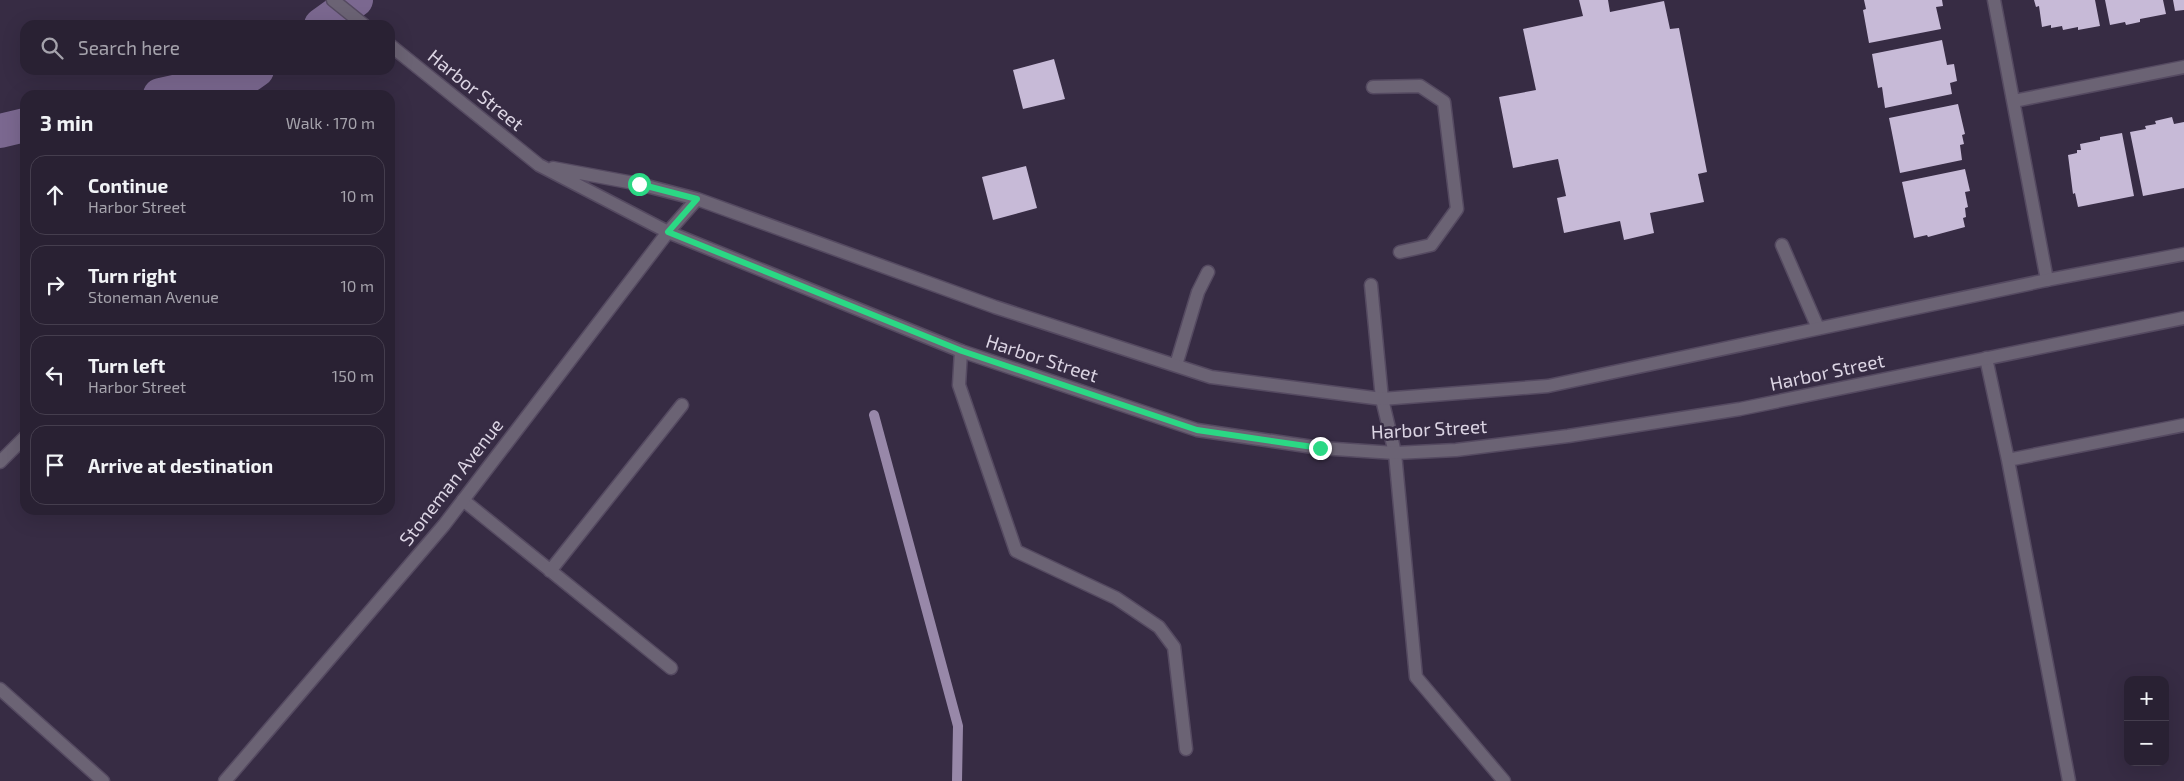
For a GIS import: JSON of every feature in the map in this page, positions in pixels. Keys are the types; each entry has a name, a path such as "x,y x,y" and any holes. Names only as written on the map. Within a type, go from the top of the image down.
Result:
{"street":[{"path":"333,0 358,20"},
{"path":"1994,0 2047,280"},
{"name":"Harbor Street","path":"395,50 539,165 668,232 962,351 1197,430 1320,448 1395,453 1456,450 1568,436 1740,409 2184,318"},
{"path":"2014,101 2184,66"},
{"path":"1373,87 1420,86 1444,102 1457,209 1431,245 1400,252"},
{"name":"Harbor Street","path":"539,165 639,184 697,199 995,307 1212,377 1382,399 1548,386 2047,280 2184,254"},
{"name":"Stoneman Avenue","path":"225,781 463,500 668,232 697,199"},
{"path":"1782,245 1818,328"},
{"path":"1176,365 1198,292 1208,272"},
{"path":"1371,286 1382,399 1395,453 1416,677 1504,781"},
{"path":"962,351 959,385 1016,551 1116,598 1159,627 1174,647 1186,749"},
{"path":"1986,358 2008,460 2069,781"},
{"path":"550,570 682,405"},
{"path":"2008,460 2184,425"},
{"path":"0,462 20,442"},
{"path":"463,500 671,668"},
{"path":"0,689 103,781"}],"building":[{"path":"1579,0 1608,0 1610,12 1664,1 1670,29 1679,28 1707,172 1698,174 1704,202 1650,213 1654,233 1624,240 1620,221 1564,233 1557,198 1566,196 1558,159 1513,168 1499,97 1536,90 1523,29 1583,16"},
{"path":"1864,0 1942,0 1943,6 1936,7 1941,29 1869,43 1863,10 1866,9"},
{"path":"2034,0 2095,0 2100,26 2078,30 2078,27 2063,30 2062,26 2051,28 2051,25 2042,27 2039,6 2036,7"},
{"path":"2105,0 2163,0 2166,14 2140,19 2140,22 2126,25 2125,22 2110,25"},
{"path":"2173,0 2184,0 2184,10 2175,11"},
{"path":"1942,40 1947,65 1954,64 1957,81 1950,83 1952,94 1885,108 1882,87 1878,88 1872,54"},
{"path":"1054,59 1065,99 1023,109 1013,70"},
{"path":"1958,104 1965,134 1962,135 1964,144 1960,145 1962,160 1900,173 1889,118"},
{"path":"2172,117 2174,124 2184,122 2184,188 2143,196 2130,132 2146,129 2145,126 2156,124 2155,121"},
{"path":"2122,133 2134,196 2078,207 2075,193 2073,194 2068,155 2081,150 2080,144 2100,140 2100,137"},
{"path":"1026,166 1037,208 993,220 982,177"},
{"path":"1965,169 1970,191 1965,192 1968,207 1965,208 1966,217 1963,218 1965,227 1928,237 1927,235 1914,238 1902,182"}],"waterway":[{"path":"328,20 356,0"},
{"path":"182,90 250,75"},
{"path":"0,131 20,126"},
{"path":"874,415 958,726 957,781"}],"route":[{"path":"639,184 697,199 668,232 962,351 1197,430 1320,448"}]}
